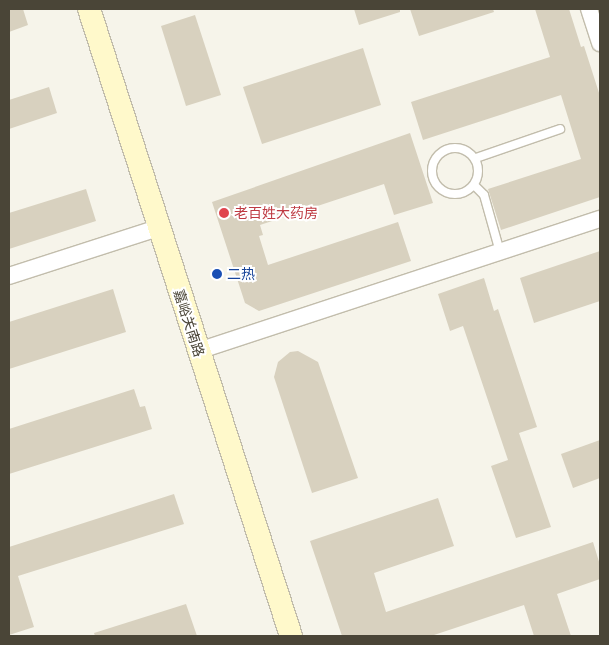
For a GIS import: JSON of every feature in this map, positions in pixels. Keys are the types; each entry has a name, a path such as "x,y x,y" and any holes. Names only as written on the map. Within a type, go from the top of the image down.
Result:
{"main road":[{"name":"嘉峪关南路","path":"89,9 291,636"}],"street":[{"path":"589,9 600,43"},
{"path":"198,351 600,219"},
{"path":"9,276 158,228"}],"lane":[{"path":"476,158 560,129"},
{"path":"452,147 461,148 476,158 479,167 474,185 458,194 441,190 432,174 432,165 443,150 452,147"},
{"path":"474,185 484,194 500,252"}],"building":[{"path":"9,9 23,9 28,25 9,32"},
{"path":"354,9 400,9 400,12 359,25"},
{"path":"410,9 493,9 494,12 419,36"},
{"path":"535,9 569,9 581,47 584,46 600,96 600,197 501,230 488,189 581,159 561,95 423,140 411,102 550,57"},
{"path":"195,15 221,95 186,106 161,26"},
{"path":"363,48 381,105 262,144 243,87"},
{"path":"49,87 57,113 9,129 9,100"},
{"path":"410,133 433,203 394,215 384,184 260,225 263,235 259,236 268,265 398,222 411,261 259,311 245,303 212,202"},
{"path":"86,189 96,221 9,249 9,213"},
{"path":"600,251 600,301 534,323 520,278"},
{"path":"484,278 494,311 498,309 537,427 519,433 551,527 516,538 491,466 508,460 463,326 450,331 438,294"},
{"path":"113,289 126,332 9,369 9,322"},
{"path":"298,351 318,362 358,478 312,493 274,377 278,362 290,352"},
{"path":"134,389 140,407 145,406 152,429 9,474 9,429"},
{"path":"600,440 600,478 573,488 561,454"},
{"path":"174,494 184,524 18,576 34,627 9,635 9,547"},
{"path":"438,498 454,546 374,573 386,612 593,542 600,565 600,579 557,594 571,636 534,636 524,605 431,636 342,636 310,541"},
{"path":"186,604 197,636 95,636 94,633"}],"place":[{"name":"老百姓大药房","path":"224,213"},
{"name":"二热","path":"217,274"}]}
